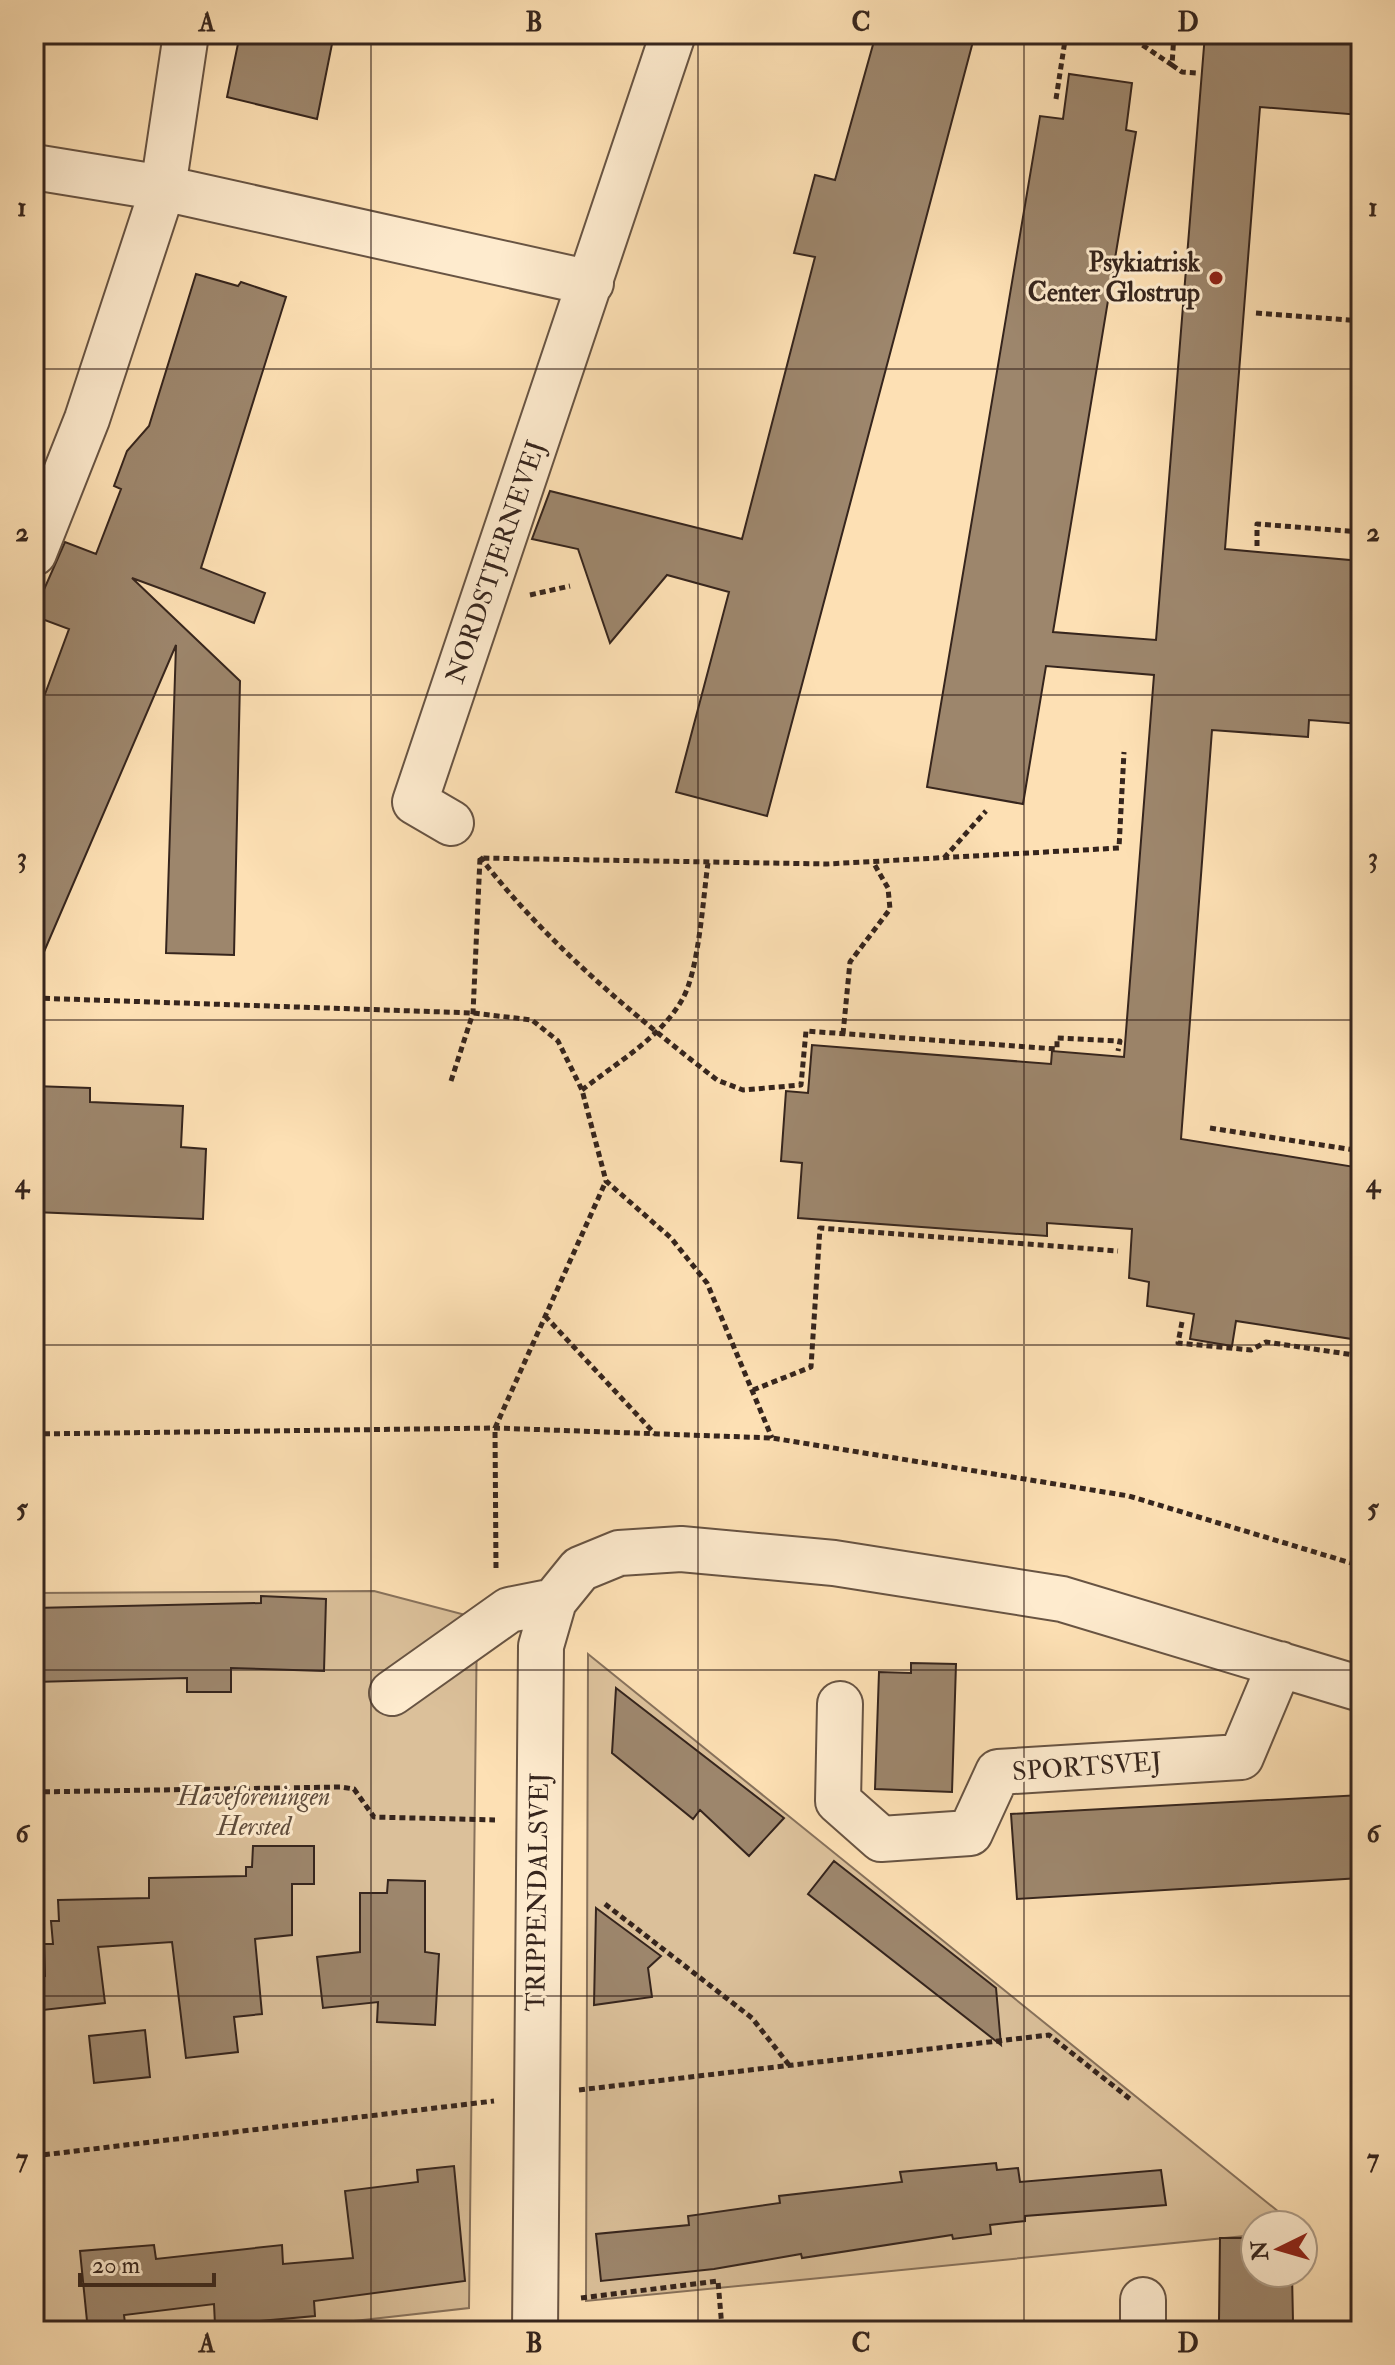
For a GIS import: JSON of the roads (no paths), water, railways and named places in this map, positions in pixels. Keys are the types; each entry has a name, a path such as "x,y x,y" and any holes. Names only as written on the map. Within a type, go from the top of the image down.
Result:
{"street":[{"path":"34,553 87,419 163,188 186,34"},
{"name":"NORDSTJERNEVEJ","path":"451,823 415,802 673,34"},
{"path":"34,167 163,188 591,283"},
{"name":"TRIPPENDALSVEJ","path":"535,2331 541,1646 554,1601 580,1569 619,1553 681,1549 834,1563 1062,1599 1280,1664"},
{"path":"392,1693 509,1610 554,1601"},
{"path":"1280,1664 1361,1689"},
{"name":"SPORTSVEJ","path":"840,1704 838,1801 881,1839 970,1833 998,1772 1241,1757 1280,1664"}],"place":[{"name":"Psykiatrisk Center Glostrup","path":"1216,278"}],"park label":[{"name":"Haveforeningen Hersted","path":"254,1812"}]}
